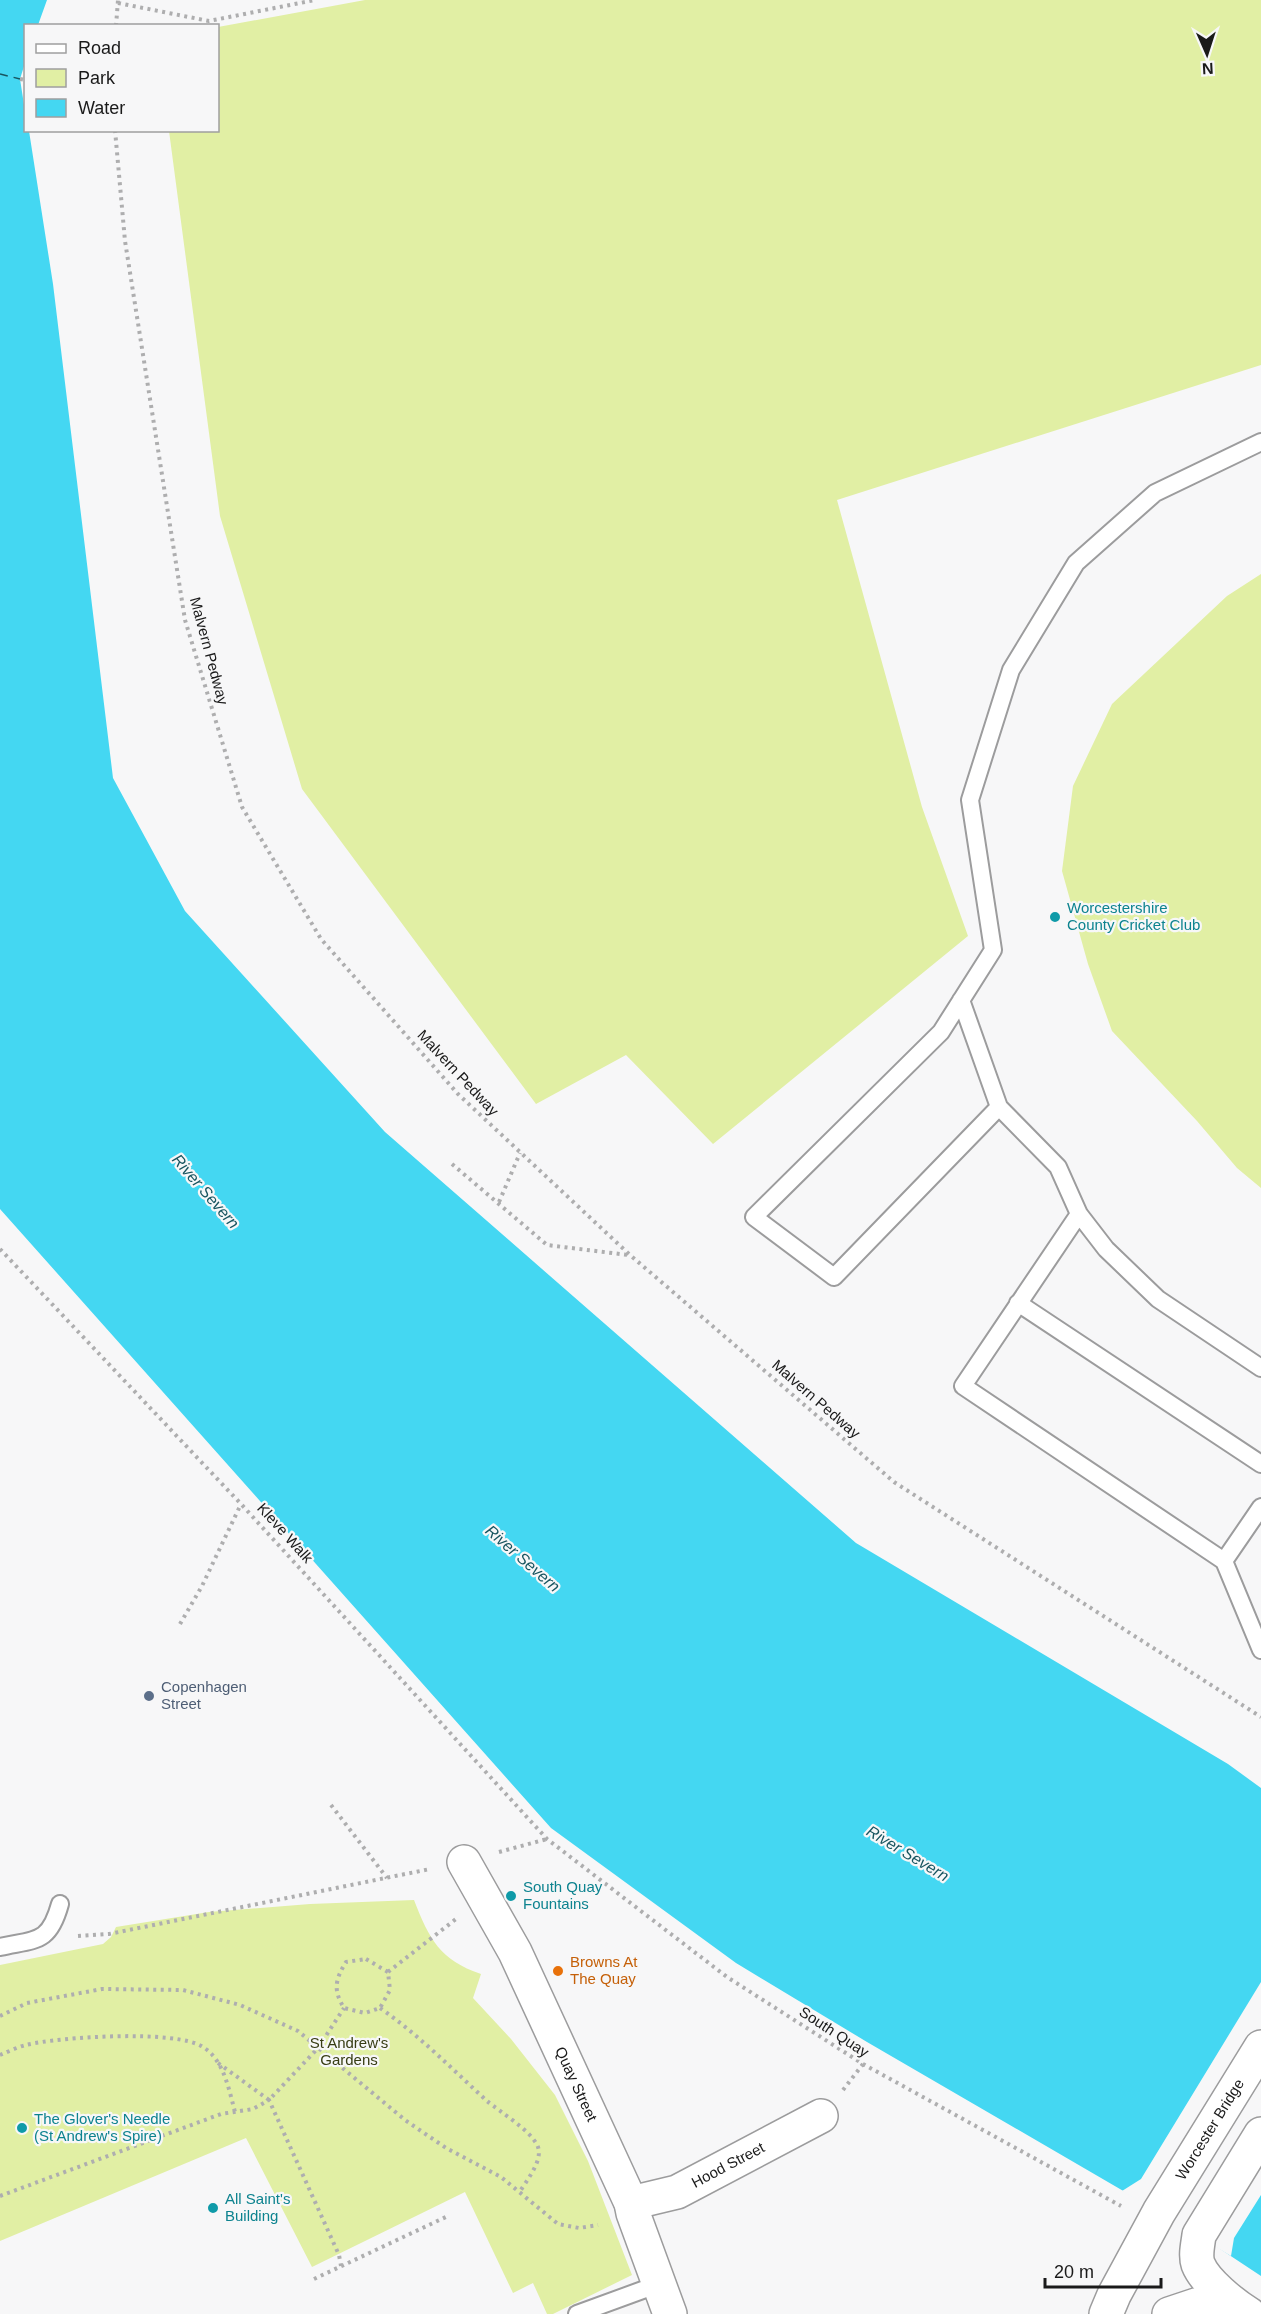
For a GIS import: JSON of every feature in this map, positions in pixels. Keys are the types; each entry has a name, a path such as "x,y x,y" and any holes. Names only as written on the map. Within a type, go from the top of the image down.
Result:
{"street":[{"name":"Quay Street","path":"464,1862 515,1952 632,2208 670,2314"},
{"name":"Worcester Bridge","path":"1106,2314 1156,2219 1261,2047"},
{"name":"Hood Street","path":"632,2208 677,2192 821,2116"},
{"path":"1239,2308 1202,2271 1197,2263 1198,2243 1261,2134"},
{"path":"1169,2314 1196,2305 1239,2308"}],"lane":[{"path":"999,1107 834,1277 754,1217 941,1032 993,950 970,800 1011,670 1076,563 1155,493 1261,442"},
{"path":"961,1000 999,1107 1058,1167 1079,1214 1106,1249 1158,1299 1261,1368"},
{"path":"1079,1214 963,1386 1224,1561 1261,1650"},
{"path":"1018,1303 1261,1464"},
{"path":"1224,1561 1261,1507"},
{"path":"0,1947 42,1938 55,1923 60,1904"},
{"path":"577,2314 612,2308 659,2284"}],"path":[{"path":"116,24 118,2 209,21 315,0"},
{"name":"Malvern Pedway","path":"115,132 125,241 185,620 242,807 321,939 458,1094 520,1153 630,1255 894,1482 1261,1717"},
{"path":"498,1202 520,1153"},
{"path":"452,1164 547,1245 630,1255"},
{"name":"Kleve Walk","path":"0,1249 242,1504 547,1839"},
{"path":"180,1624 202,1586 242,1504"},
{"path":"331,1805 387,1878"},
{"path":"42,1938 109,1934 464,1862 547,1839"},
{"name":"South Quay","path":"547,1839 727,1977 863,2064 1125,2208"},
{"path":"388,1972 434,1935"},
{"path":"366,1959 388,1972 390,1990 380,2008 365,2013 344,2008 338,1998 336,1978 346,1962 366,1959"},
{"path":"0,2016 27,2003 102,1989 183,1990 240,2005 298,2031 405,2120 446,2148 501,2177 558,2224 579,2228 597,2226 632,2208"},
{"path":"0,2196 221,2114 253,2109 269,2100 318,2048 344,2008"},
{"path":"380,2008 401,2022 530,2136 538,2148 537,2162 519,2193"},
{"path":"0,2055 25,2045 145,2035 189,2041 204,2047 225,2075 235,2112"},
{"path":"216,2062 269,2100 339,2255 341,2266"},
{"path":"314,2279 448,2216"}],"green space":[{"path":"365,0 1261,0 1261,365 837,500 922,807 968,936 713,1144 626,1055 536,1104 302,789 220,516 169,132 219,132 219,27"},
{"path":"1261,574 1261,1188 1237,1168 1197,1121 1112,1031 1088,964 1062,871 1073,786 1112,704 1227,596"},
{"name":"St Andrew's Gardens","path":"414,1900 431,1937 446,1955 455,1962 481,1974 473,1998 511,2039 555,2095 588,2161 632,2275 553,2314 547,2314 533,2283 513,2293 465,2192 312,2267 246,2138 0,2241 0,1965 103,1944 111,1937 116,1927 209,1912 310,1904"}],"water":[{"name":"River Severn","path":"0,0 47,0 38,24 24,24 24,66 20,79 24,105 24,132 29,132 53,284 113,778 185,911 385,1132 856,1543 1228,1764 1261,1788 1261,2276 1199,2235 736,1963 551,1828 0,1209"}],"pier":[{"path":"1261,1982 1261,2195 1234,2238 1231,2256 1122,2191 1141,2179"}],"ferry route":[{"path":"0,74 20,79"}],"place":[{"name":"Worcestershire County Cricket Club","path":"1055,917"},
{"name":"Copenhagen Street","path":"149,1696"},
{"name":"South Quay Fountains","path":"511,1896"},
{"name":"Browns At The Quay","path":"558,1971"},
{"name":"The Glover's Needle (St Andrew's Spire)","path":"22,2128"},
{"name":"All Saint's Building","path":"213,2208"}]}
